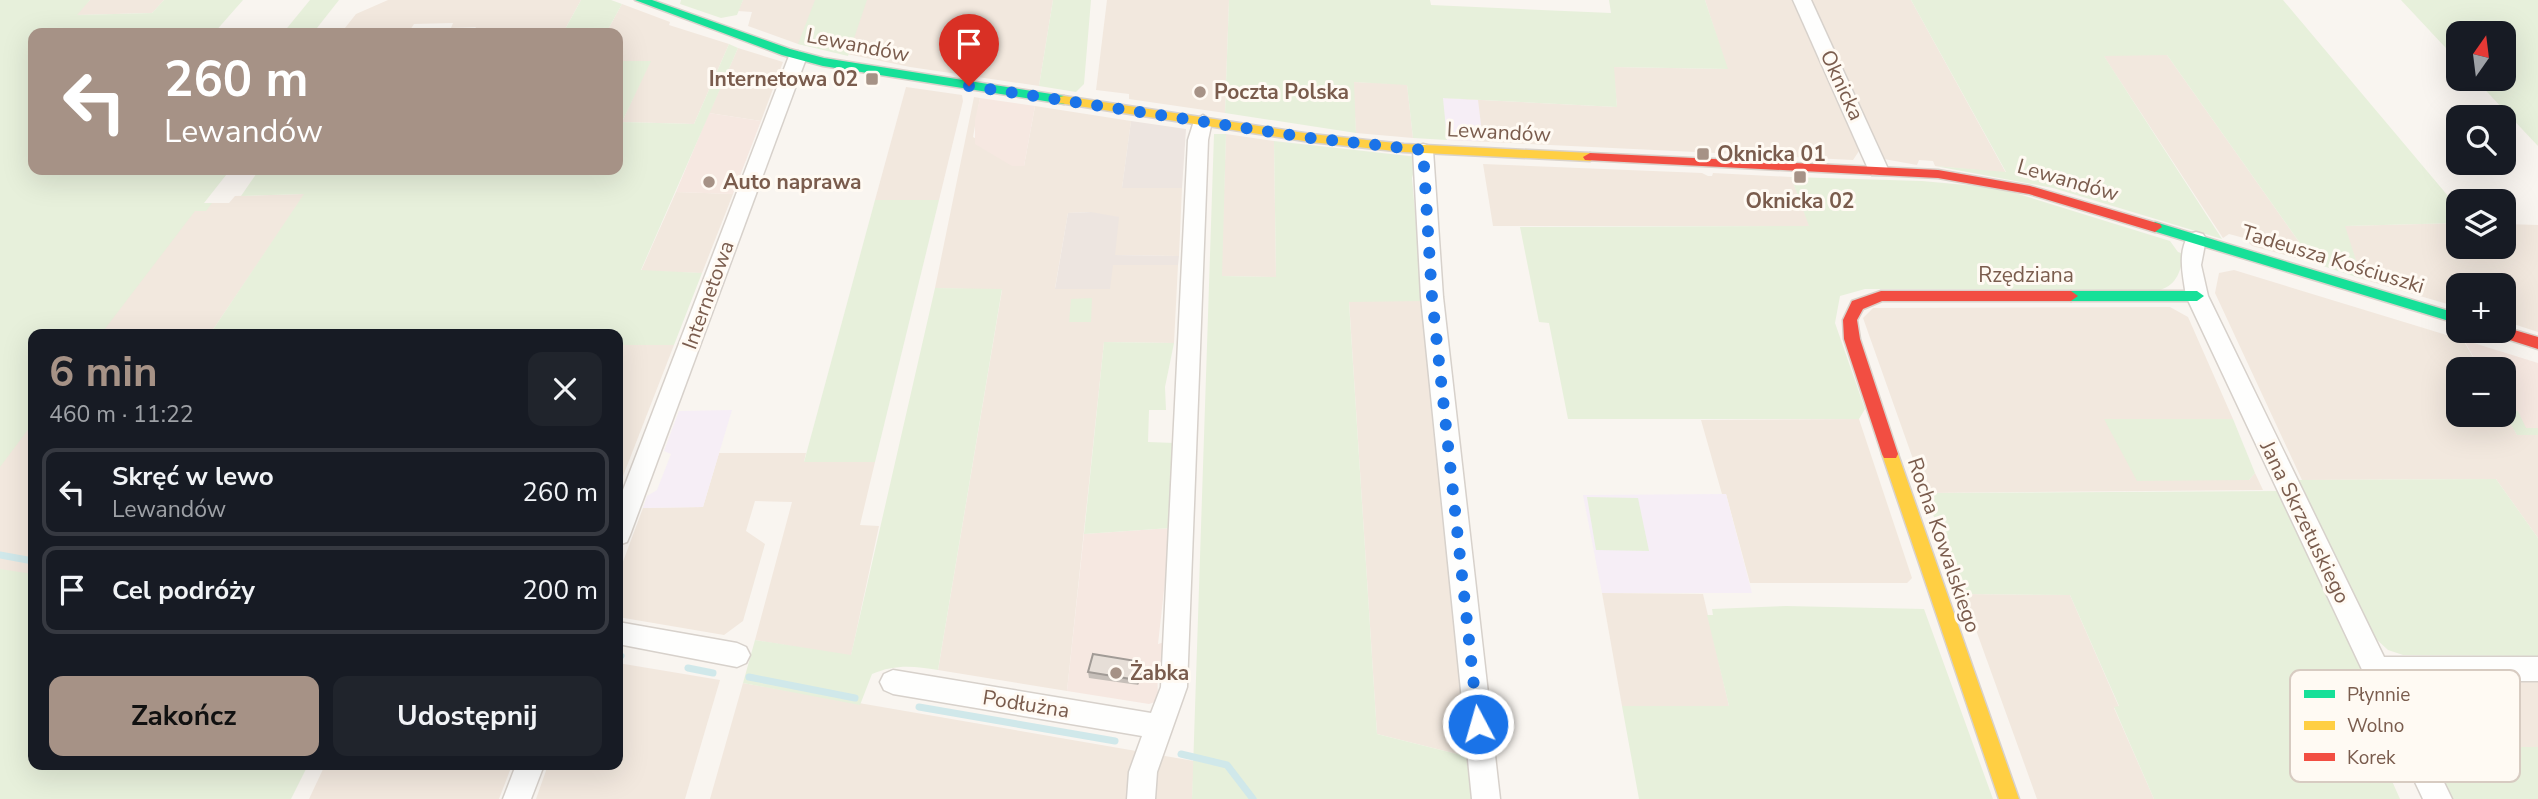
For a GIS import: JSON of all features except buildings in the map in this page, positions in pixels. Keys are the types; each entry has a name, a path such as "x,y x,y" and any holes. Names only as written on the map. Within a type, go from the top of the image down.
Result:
{"street":[{"name":"Lewandów","path":"641,0 798,56 875,72 1311,138 1423,150 1947,175 2003,183 2196,239"},
{"name":"Oknicka","path":"1802,0 1879,171"},
{"name":"Internetowa","path":"623,522 798,56"},
{"path":"1141,799 1143,772 1174,687 1198,140 1203,121"},
{"path":"1423,150 1432,297 1486,799"},
{"name":"Jana Skrzetuskiego","path":"2196,239 2191,265 2197,296 2375,669"},
{"name":"Tadeusza Kościuszki","path":"2196,239 2446,315"},
{"name":"Rzędziana","path":"1858,304 1867,298 1881,296 2197,296"},
{"name":"Rocha Kowalskiego","path":"1858,304 1850,323 1856,347 2009,799"},
{"path":"2516,336 2538,342"},
{"path":"623,634 737,655"},
{"path":"2375,669 2538,669"},
{"name":"Podłużna","path":"893,682 1160,726"},
{"path":"517,799 528,770"},
{"name":"Jana Skrzetuskiego","path":"2430,782 2438,799"}],"shaded area":[{"path":"90,0 164,0 152,13 76,15"},
{"path":"388,0 581,0 566,28 451,28 453,23 414,24 411,28 345,28 356,14"},
{"path":"743,0 1053,0 1039,86 910,67 798,44 748,26 752,12 738,11"},
{"path":"1107,0 1229,0 1225,113 1129,99 1129,94 1096,90"},
{"path":"1705,0 1795,0 1861,148 1853,160 1794,157 1793,154 1779,153 1779,156 1447,140 1442,98 1617,107 1613,67 1727,69"},
{"path":"1812,0 1911,0 2006,173 1935,166 1933,161 1919,160 1917,165 1884,159"},
{"path":"622,4 670,22 669,25 729,44 694,124 623,122 650,61 623,61 623,28 609,28"},
{"path":"738,48 783,62 761,121 709,113"},
{"path":"2103,55 2167,55 2314,263 2252,246 2244,238 2229,234 2223,238"},
{"path":"1353,82 1407,84 1413,138 1356,133"},
{"path":"906,87 962,95 963,101 939,200 875,200"},
{"path":"974,97 980,98 973,137 1024,166 1035,106 1131,121 1122,188 1182,188 1179,256 1114,255 1091,212 1068,213 1055,288 1113,265 1178,265 1174,343 1104,342 1067,691 938,670 1002,290 935,288"},
{"path":"980,98 1035,106 1024,166 1012,166 975,144 975,120"},
{"path":"1442,98 1478,100 1483,141 1447,140"},
{"path":"709,113 761,121 733,194 676,192"},
{"path":"1131,121 1186,129 1182,188 1122,188"},
{"path":"1226,134 1274,141 1276,277 1221,276"},
{"path":"1483,164 1702,173 1708,176 1713,173 1791,177 1810,226 1493,226"},
{"path":"676,192 733,194 702,273 641,271"},
{"path":"305,194 213,329 88,329 186,203 229,203 235,196"},
{"path":"1091,212 1119,217 1115,255 1179,256 1178,265 1113,265 1110,289 1055,289 1068,213"},
{"path":"2446,223 2446,259 2516,259 2516,224 2538,225 2538,332 2516,325 2516,273 2446,273 2446,304 2362,279 2344,226"},
{"path":"2234,270 2446,335 2446,343 2465,343 2473,357 2446,357 2446,427 2512,427 2517,435 2538,435 2538,538 2496,479 2302,480 2215,293 2219,273"},
{"path":"1349,301 1423,301 1468,749 1461,755 1377,734"},
{"path":"2170,307 2188,317 2233,419 2105,419 2249,480 2255,473 2263,490 1925,493 1863,318 1873,308"},
{"path":"2466,343 2474,343 2538,363 2538,435 2517,435 2512,427 2516,427 2516,357 2473,357"},
{"path":"623,345 674,345 623,476"},
{"path":"28,406 28,602 0,643 0,443"},
{"path":"732,410 703,507 643,508 647,496 657,490 671,454 664,451 679,411"},
{"path":"1859,419 1912,578 1907,583 1750,583 1726,494 1722,494 1701,420"},
{"path":"719,453 806,453 804,462 875,462 860,525 879,526 851,656 755,640 792,502 755,501 746,531 765,544 743,621 724,635 623,618 623,562 643,508 703,507"},
{"path":"1726,494 1752,593 1602,593 1583,495"},
{"path":"1171,528 1158,644 1165,642 1164,666 1157,663 1158,701 1149,704 1067,691 1084,534"},
{"path":"1602,593 1703,594 1729,706 1622,706"},
{"path":"1963,594 2070,595 2119,707 2114,708 2154,799 2037,799"},
{"path":"623,664 720,680 685,799 536,799 546,770 623,770"},
{"path":"2520,681 2538,681 2538,747 2520,747"},
{"path":"743,683 1194,761 1192,799 710,799"},
{"path":"323,770 510,770 499,799 309,799"}],"green space":[{"path":"0,0 90,0 77,15 152,13 164,0 243,0 218,28 28,28 28,175 226,175 204,203 212,203 206,211 195,211 105,329 28,329 28,430 0,467"},
{"path":"310,0 339,0 317,28 287,28"},
{"path":"581,0 611,0 622,4 609,28 566,28"},
{"path":"681,0 743,0 737,15 721,18 680,4"},
{"path":"815,0 867,0 848,56 798,44"},
{"path":"1053,0 1091,0 1084,84 1076,92 1039,86"},
{"path":"1229,0 1430,0 1431,5 1611,13 1609,0 1705,0 1728,69 1614,67 1617,107 1443,98 1447,140 1413,138 1407,85 1354,82 1356,133 1225,113"},
{"path":"1911,0 2283,0 2446,194 2446,223 2345,226 2362,279 2314,263 2167,55 2104,56 2222,239 2053,188 1935,166 2006,172"},
{"path":"2401,0 2538,0 2538,146 2516,123 2516,105 2499,105 2486,91 2516,91 2516,21 2446,21 2446,48"},
{"path":"729,44 738,48 641,270 702,273 674,345 623,345 623,329 213,329 304,194 241,196 256,175 623,175 623,122 694,124"},
{"path":"623,61 651,61 623,120"},
{"path":"1214,134 1226,134 1222,276 1276,277 1274,141 1418,157 1412,178 1423,301 1349,302 1377,734 1461,755 1468,749 1475,799 1192,799"},
{"path":"1791,177 1922,181 1999,188 2170,241 2178,252 2184,254 2174,280 2160,290 1865,289 1840,296 1835,323 1865,409 1859,419 1568,419 1549,323 1539,322 1520,227 1809,226"},
{"path":"875,200 939,200 875,462 804,462"},
{"path":"935,288 1002,289 938,670 905,667 872,674 860,705 743,683 755,640 851,655"},
{"path":"1092,298 1091,322 1069,322 1071,299"},
{"path":"1104,342 1174,343 1165,387 1166,410 1149,410 1148,442 1175,443 1171,528 1084,534"},
{"path":"2516,411 2526,428 2538,428 2538,435 2517,435 2512,427 2516,427"},
{"path":"2104,419 2233,419 2255,473 2249,480 2137,481"},
{"path":"2496,479 2538,538 2538,656 2403,655 2388,650 2374,637 2294,480"},
{"path":"2281,491 2362,670 2290,670 2290,782 2392,782 2400,799 2154,799 2114,707 2119,706 2070,595 1963,594 1925,493"},
{"path":"1587,497 1638,498 1649,551 1596,550"},
{"path":"0,569 28,573 28,770 306,770 291,799 0,799"},
{"path":"1786,606 1924,609 1993,799 1639,799 1622,706 1729,706 1707,615 1713,615 1712,609"},
{"path":"2520,747 2538,747 2538,799 2450,799 2442,782 2520,782"}],"waterway":[{"path":"0,555 28,560"},
{"path":"688,668 713,673"},
{"path":"749,677 855,698"},
{"path":"919,707 1115,741"},
{"path":"1181,754 1227,765 1253,799"}],"traffic: fast":[{"path":"641,0 786,52 823,62 1064,100"},
{"path":"2155,227 2446,315"},
{"path":"2071,296 2197,296"}],"traffic: slow":[{"path":"1064,100 1311,138 1404,148 1590,157"},
{"path":"1890,454 2009,799"}],"traffic: jam":[{"path":"1590,157 1938,174 2030,190 2155,227"},
{"path":"1890,454 1852,339 1850,320 1857,305 1881,296 2071,296"},
{"path":"2516,336 2538,343"}],"place":[{"name":"Internetowa 02","path":"872,79"},
{"name":"Poczta Polska","path":"1200,92"},
{"name":"Oknicka 01","path":"1703,154"},
{"name":"Oknicka 02","path":"1800,177"},
{"name":"Auto naprawa","path":"709,182"},
{"name":"Żabka","path":"1116,673"}],"route":[{"path":"969,86 1311,138 1423,150 1432,297 1478,724"}]}
